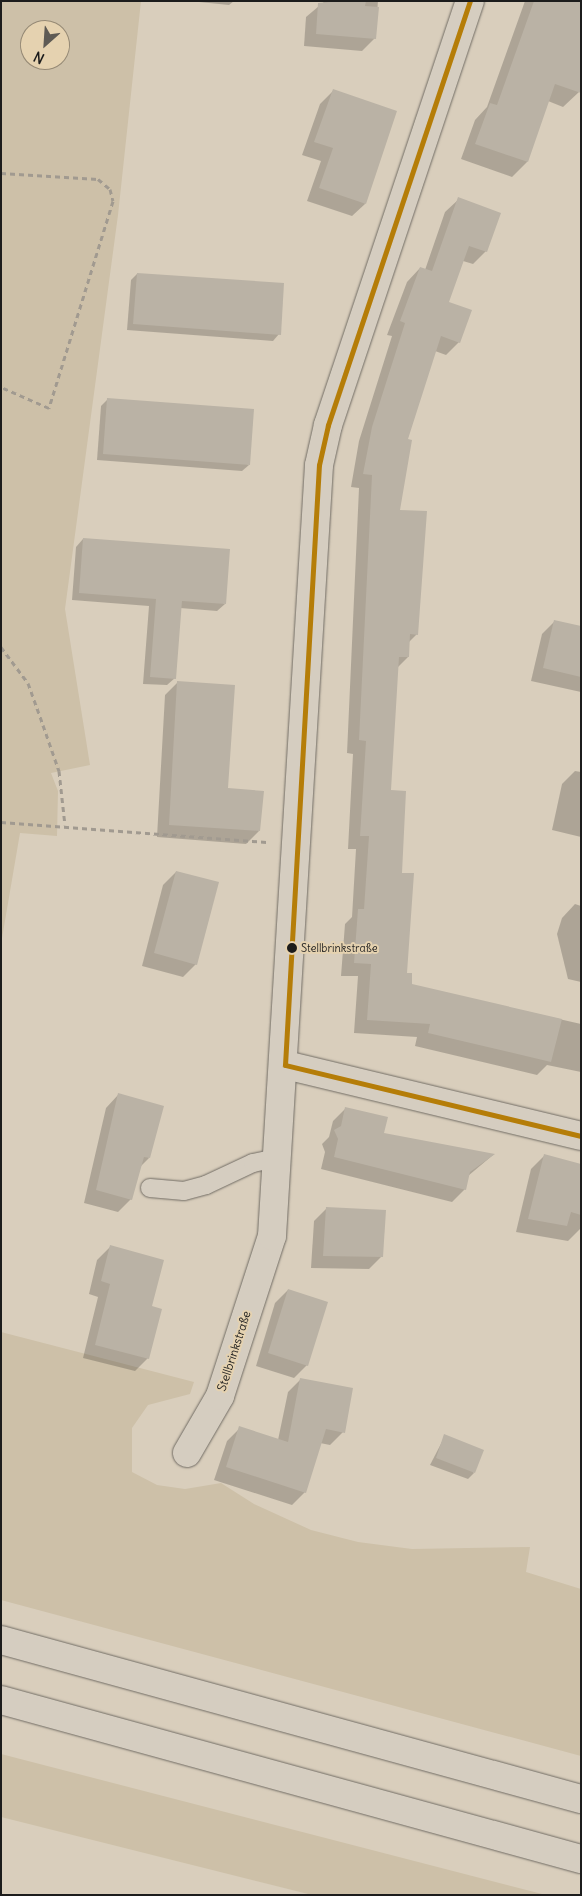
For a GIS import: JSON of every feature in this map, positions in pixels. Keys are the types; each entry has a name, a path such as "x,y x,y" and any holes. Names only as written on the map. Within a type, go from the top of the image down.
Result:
{"main road":[{"name":"Stellbrinkstraße","path":"186,1453 220,1396 272,1236 276,1158 285,1065 319,465 328,425 470,1"},
{"path":"285,1065 581,1136"},
{"path":"1,1640 581,1799"},
{"path":"1,1700 581,1859"}],"lane":[{"path":"150,1188 184,1191 206,1185 253,1163 276,1158"}],"path":[{"path":"1,173 98,179 110,189 113,200 49,408 1,387"},
{"path":"1,647 28,683 59,771 65,825"},
{"path":"1,822 65,825 298,845"}],"shaded area":[{"path":"1,1 141,1 118,215 65,609 90,765 51,773 58,791 57,836 20,833 1,944"},
{"path":"1,1332 194,1382 190,1394 148,1405 132,1428 132,1472 157,1485 185,1489 221,1483 254,1504 311,1530 358,1542 412,1549 530,1547 526,1572 581,1589 581,1756 1,1600"},
{"path":"1,1754 546,1895 312,1895 1,1817"}],"building":[{"path":"366,1 365,6 379,7 376,39 316,34 318,3"},
{"path":"534,1 581,1 581,93 555,84 528,162 475,144 490,103 497,105"},
{"path":"333,89 397,111 366,204 319,188 333,148 314,142"},
{"path":"458,197 501,213 487,252 469,246 449,302 472,310 460,343 441,336 408,439 412,440 400,510 427,511 418,635 410,634 409,657 399,657 391,790 406,791 402,873 414,873 407,973 412,973 412,984 562,1019 551,1062 428,1033 430,1024 367,1020 371,964 354,963 358,909 364,909 369,836 360,836 366,741 359,740 372,475 363,474 372,427 405,323 400,321 420,267 432,271"},
{"path":"137,273 284,283 281,335 133,324"},
{"path":"107,398 254,409 250,465 103,454"},
{"path":"83,538 230,549 226,604 182,601 176,679 150,677 156,599 79,593"},
{"path":"554,620 581,626 581,677 543,668"},
{"path":"177,681 235,685 228,788 264,791 260,831 169,825"},
{"path":"176,871 219,882 197,965 154,953"},
{"path":"118,1093 164,1106 150,1158 144,1157 132,1200 96,1190"},
{"path":"345,1107 388,1117 384,1133 495,1154 470,1172 466,1190 334,1157 338,1139 334,1130 341,1126"},
{"path":"544,1154 581,1164 581,1215 571,1212 567,1226 528,1219"},
{"path":"326,1207 386,1210 383,1257 323,1256"},
{"path":"110,1245 164,1260 152,1306 162,1309 149,1359 95,1345 110,1284 101,1281"},
{"path":"288,1289 328,1302 308,1366 268,1353"},
{"path":"300,1378 353,1388 345,1433 326,1429 306,1493 226,1467 239,1426 288,1442"},
{"path":"444,1434 484,1450 475,1473 436,1458"}],"transit line":[{"path":"285,1065 319,465 328,425 470,1"},
{"path":"285,1065 581,1136"}],"place":[{"name":"Stellbrinkstraße","path":"292,948"}]}
